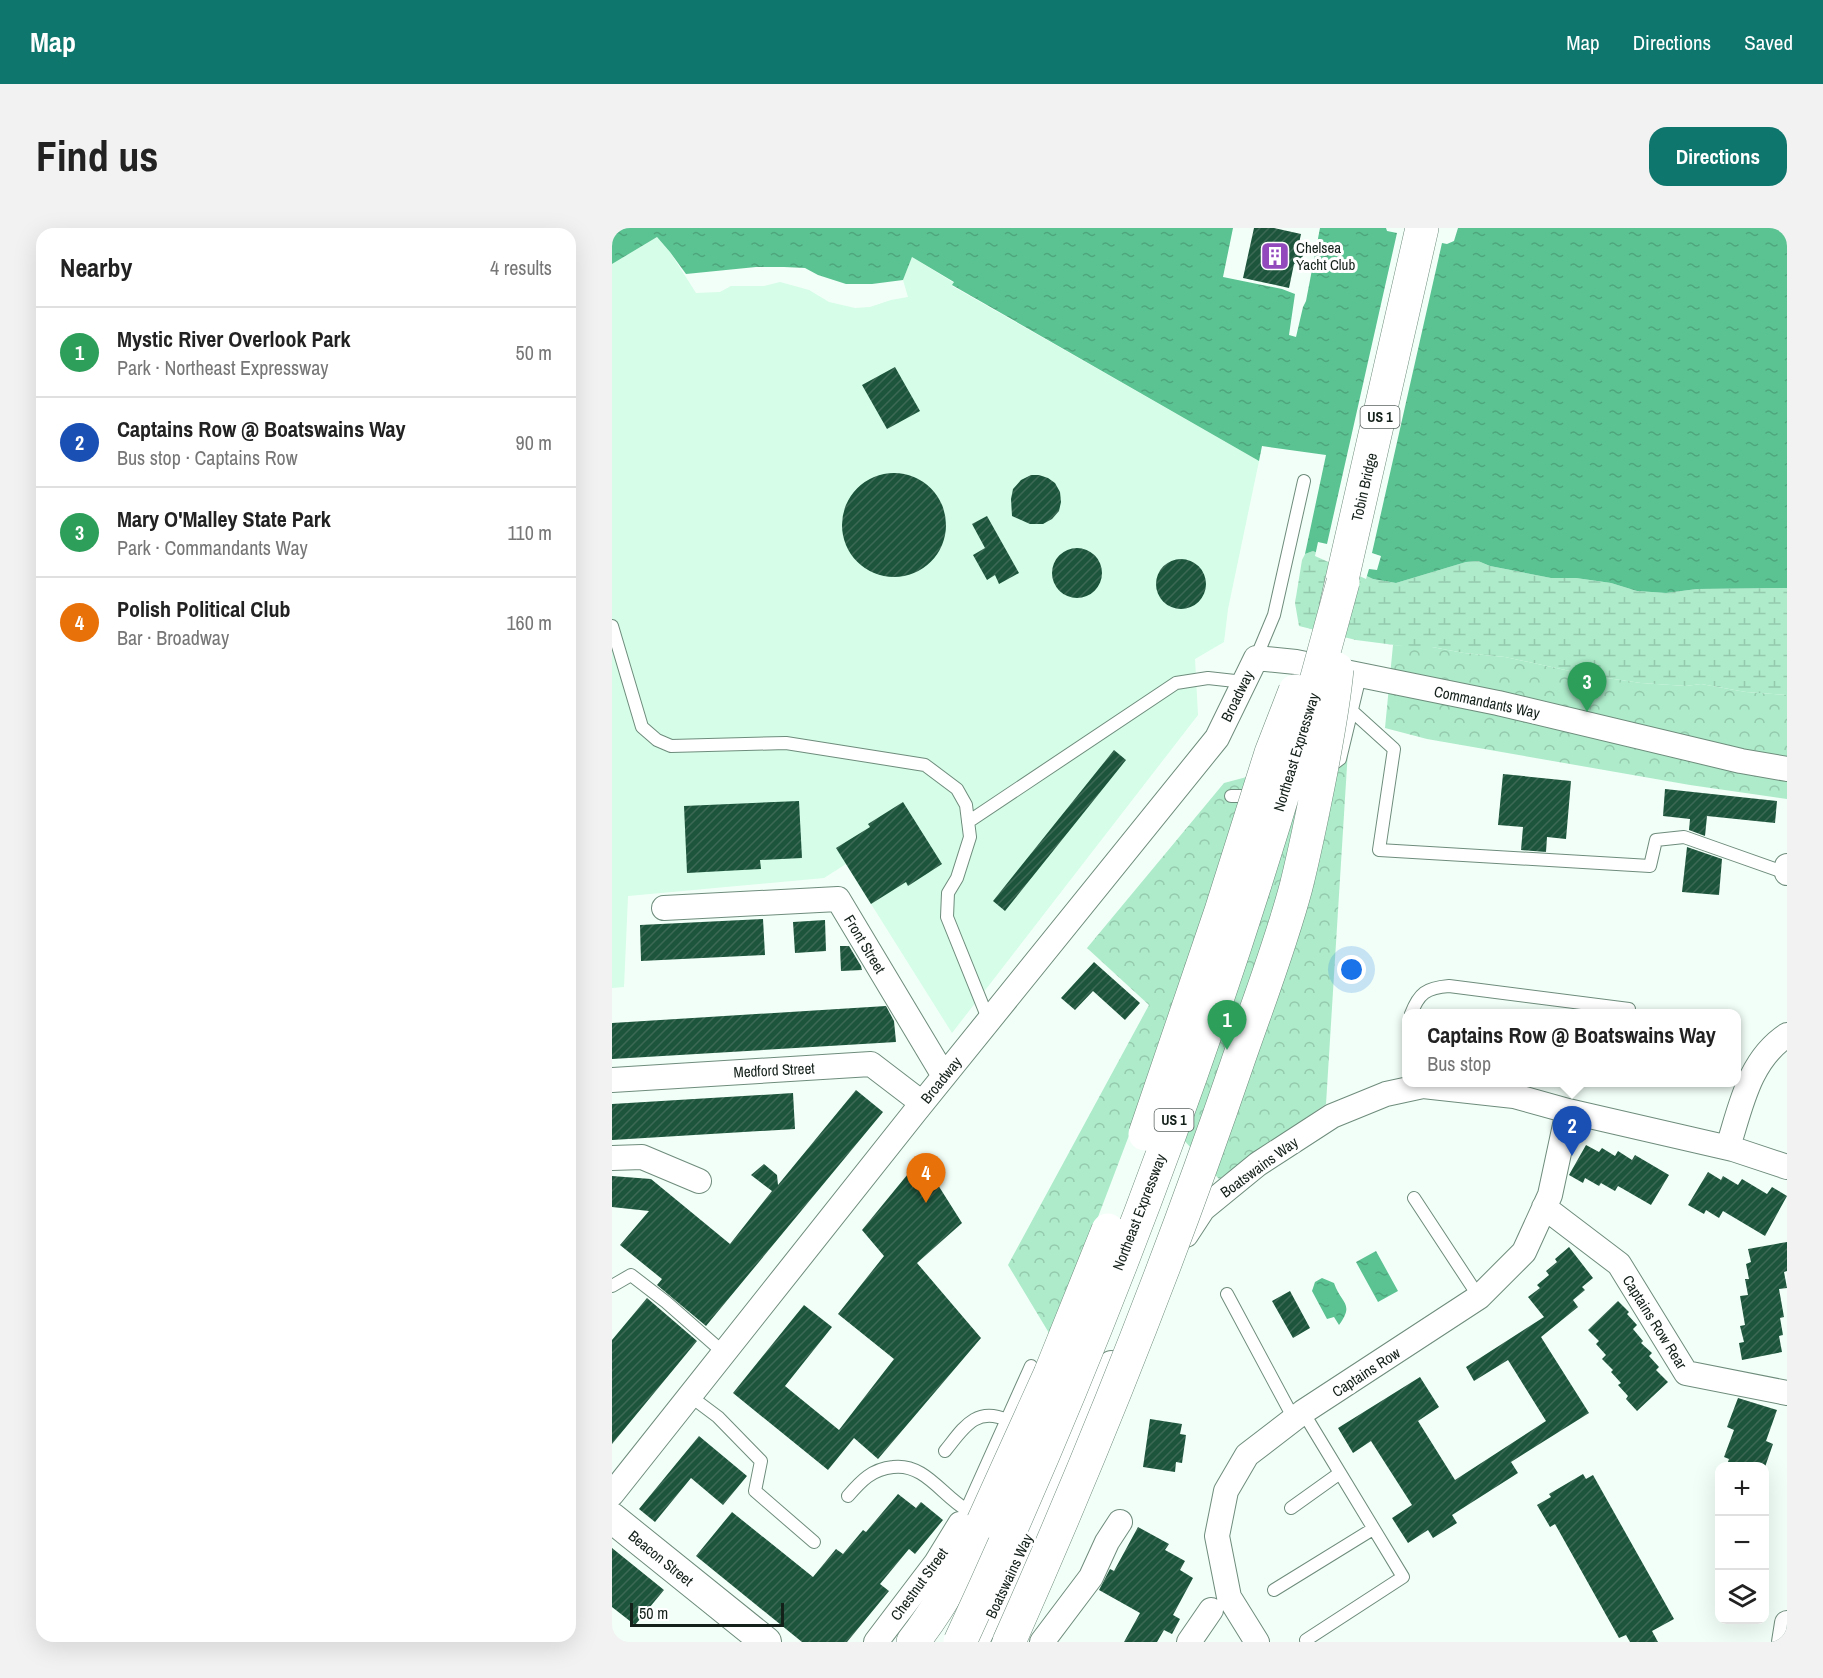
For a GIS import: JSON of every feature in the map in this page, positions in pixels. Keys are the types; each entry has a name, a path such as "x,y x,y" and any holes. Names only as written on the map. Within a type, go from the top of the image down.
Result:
{"highway":[{"name":"Tobin Bridge","path":"1339,594 1422,228"},
{"path":"913,1642 945,1598 970,1519 1050,1374 1133,1168 1221,911 1277,736 1292,696 1339,594"},
{"path":"1009,1642 1099,1429 1172,1244 1220,1113 1281,934 1295,888 1313,812 1335,697 1339,594"},
{"name":"Northeast Expressway","path":"960,1642 1001,1554 1079,1368 1133,1233 1183,1097 1268,846 1312,700 1339,594"}],"street":[{"name":"Commandants Way","path":"1256,658 1296,662 1498,703 1741,761 1787,769"},
{"name":"Broadway","path":"612,1494 922,1103 1217,738 1256,658"},
{"path":"1787,866 1787,873"},
{"name":"Front Street","path":"664,908 838,898 944,1076"},
{"path":"1728,1147 1751,1076 1773,1045 1787,1035"},
{"name":"Medford Street","path":"612,1080 871,1064 922,1103"},
{"name":"Boatswains Way","path":"977,1642 1134,1317 1203,1209 1258,1164 1332,1116 1409,1087"},
{"name":"Boatswains Way","path":"1432,1087 1514,1096 1568,1111 1728,1147 1787,1167"},
{"name":"Captains Row","path":"1257,1642 1229,1597 1217,1536 1226,1491 1247,1455 1299,1416 1479,1297 1524,1252 1550,1195 1568,1111"},
{"path":"612,1158 642,1157 699,1181"},
{"name":"Captains Row Rear","path":"1545,1207 1619,1264 1686,1373 1787,1393"},
{"name":"Beacon Street","path":"612,1518 766,1642"},
{"name":"Chestnut Street","path":"876,1642 970,1519"},
{"path":"1042,1642 1091,1578 1107,1542 1120,1522"},
{"path":"1189,1642 1211,1610"},
{"path":"1784,1642 1787,1623"}],"lane":[{"path":"1256,658 1274,615 1304,481"},
{"path":"612,626 642,727 657,740 670,746 786,743 925,765 957,789 966,805 970,837 957,878 948,893 947,917 989,1021"},
{"path":"1231,796 1288,797 1340,759 1360,676"},
{"path":"968,822 1176,683 1208,678 1244,682"},
{"path":"1352,711 1394,749 1379,850 1650,866 1656,840 1684,837 1787,873"},
{"path":"1413,1009 1417,998 1433,987 1449,986 1629,1009"},
{"path":"1414,1198 1479,1297"},
{"path":"612,1286 630,1275 666,1302 724,1353"},
{"path":"1227,1294 1299,1416 1340,1473 1403,1577 1306,1640"},
{"path":"848,1496 869,1474 885,1468 908,1466 921,1473 970,1519 1007,1420 1031,1366"},
{"path":"690,1396 718,1417 761,1461 754,1491 814,1542"},
{"path":"945,1451 969,1423 980,1417 993,1415 1007,1420"},
{"path":"1291,1508 1340,1473"},
{"path":"1274,1590 1373,1529"}],"shaded area":[{"path":"657,237 670,252 696,293 720,292 731,286 764,286 780,282 809,290 829,302 855,308 870,307 908,297 903,280 912,257 954,283 952,286 1259,461 1228,609 1224,642 1195,659 1198,715 952,1033 846,864 824,878 628,896 624,987 612,988 612,264"}],"green space":[{"path":"1313,551 1373,579 1396,583 1466,562 1478,561 1490,566 1551,578 1576,578 1611,583 1637,591 1666,593 1697,589 1787,588 1787,695 1746,692 1701,684 1686,686 1641,683 1593,676 1505,657 1356,640 1299,626 1295,603 1302,560 1305,554"},
{"path":"1393,645 1432,647 1505,657 1593,676 1641,683 1686,686 1701,684 1746,692 1787,695 1787,799 1690,785 1427,739 1385,728"},
{"path":"1348,750 1326,1104 1219,1179 1144,1096 1052,1338 1008,1265 1149,1005 1087,948 1224,783"}],"water":[{"path":"612,228 1787,228 1787,588 1697,589 1666,593 1637,591 1611,583 1576,578 1551,578 1490,566 1478,561 1466,562 1396,583 1373,579 1313,551 1305,554 1326,455 1262,446 1259,461 952,285 954,282 912,257 903,280 872,284 846,284 805,268 756,267 686,274 657,237 612,264"},
{"path":"1376,1251 1398,1291 1378,1302 1356,1262"},
{"path":"1322,1278 1334,1283 1345,1304 1346,1312 1339,1325 1334,1317 1327,1319 1312,1291 1315,1282"}],"pier":[{"path":"1233,228 1320,228 1306,301 1296,337 1289,335 1295,294 1282,289 1223,277"},
{"path":"1386,228 1458,228 1454,241 1447,244 1442,243 1372,553 1381,556 1377,570 1369,569 1366,579 1315,556 1318,542 1327,544 1397,233 1387,231"}],"building":[{"name":"Chelsea Yacht Club","path":"1254,228 1274,228 1301,234 1298,248 1304,249 1301,265 1294,264 1289,288 1243,278"},
{"path":"895,367 920,411 887,429 862,385"},
{"path":"894,473 914,477 931,488 942,505 946,525 942,545 931,562 914,573 894,577 874,573 857,562 846,545 842,525 846,505 857,488 874,477"},
{"path":"1031,475 1048,478 1055,483 1060,492 1059,511 1043,524 1030,524 1012,516 1013,489 1021,480"},
{"path":"987,516 1019,573 999,584 995,575 987,580 973,555 985,548 972,524"},
{"path":"1072,548 1082,548 1095,555 1102,568 1102,578 1095,591 1082,598 1072,598 1063,594 1056,587 1052,578 1052,568 1056,559 1063,552"},
{"path":"1176,559 1186,559 1199,566 1206,579 1206,589 1199,602 1186,609 1176,609 1167,605 1160,598 1156,589 1156,579 1160,570 1167,563"},
{"path":"1114,750 1126,760 1005,911 993,901"},
{"path":"1503,774 1571,781 1566,839 1547,837 1546,852 1521,850 1523,827 1498,825"},
{"path":"1665,789 1777,801 1775,823 1707,816 1705,836 1689,830 1690,819 1663,816"},
{"path":"799,801 802,858 760,860 761,869 687,873 684,806"},
{"path":"903,802 942,864 908,886 906,882 871,904 836,848 870,827 868,824"},
{"path":"1687,847 1722,859 1719,895 1682,892"},
{"path":"763,919 765,955 641,961 640,925"},
{"path":"825,920 826,951 795,953 793,922"},
{"path":"840,946 849,946 862,970 841,971"},
{"path":"1094,962 1140,1003 1125,1020 1093,991 1075,1010 1061,998"},
{"path":"886,1006 894,1021 896,1042 612,1059 612,1023"},
{"path":"856,1090 883,1112 706,1326 657,1285 662,1279 620,1245 649,1211 612,1207 612,1176 651,1179 730,1244 772,1191 751,1175 764,1164 777,1175 778,1185"},
{"path":"793,1093 795,1129 612,1140 612,1104"},
{"path":"1586,1145 1599,1152 1602,1148 1615,1156 1618,1151 1632,1160 1635,1155 1669,1175 1651,1205 1618,1186 1615,1191 1585,1178 1583,1183 1569,1175"},
{"path":"921,1158 962,1223 917,1263 981,1338 878,1459 854,1438 828,1470 733,1393 804,1305 832,1327 785,1386 839,1430 894,1359 838,1314 884,1256 862,1230"},
{"path":"1708,1172 1721,1180 1723,1176 1738,1185 1742,1179 1767,1194 1772,1187 1787,1196 1765,1236 1723,1211 1719,1218 1706,1210 1704,1214 1688,1205"},
{"path":"1787,1242 1787,1271 1784,1272 1787,1288 1779,1289 1784,1317 1780,1318 1783,1335 1779,1336 1782,1352 1742,1360 1739,1343 1744,1342 1740,1326 1745,1325 1740,1296 1748,1295 1745,1279 1749,1279 1746,1264 1751,1262 1748,1249"},
{"path":"1569,1247 1593,1278 1582,1287 1585,1290 1573,1300 1578,1307 1541,1337 1589,1413 1511,1462 1518,1473 1452,1515 1457,1523 1433,1538 1428,1530 1408,1543 1392,1518 1412,1505 1371,1441 1353,1453 1338,1428 1420,1377 1439,1407 1418,1421 1455,1480 1546,1421 1508,1360 1474,1381 1466,1367 1544,1317 1528,1297 1540,1288 1537,1285 1549,1275 1546,1271 1557,1262 1555,1259"},
{"path":"1290,1291 1310,1328 1293,1338 1272,1301"},
{"path":"647,1298 697,1341 612,1444 612,1340"},
{"path":"1618,1301 1637,1325 1633,1329 1643,1341 1641,1343 1652,1353 1649,1356 1659,1367 1656,1370 1668,1382 1637,1411 1626,1399 1628,1396 1618,1385 1621,1383 1611,1372 1613,1370 1602,1359 1606,1355 1596,1344 1599,1341 1588,1330"},
{"path":"1738,1398 1777,1410 1766,1441 1773,1444 1767,1462 1728,1462 1729,1459 1724,1457 1734,1430 1727,1427"},
{"path":"1150,1419 1182,1424 1180,1434 1186,1435 1182,1463 1176,1462 1175,1472 1143,1467"},
{"path":"699,1436 747,1476 723,1505 691,1478 655,1522 639,1509"},
{"path":"1583,1474 1586,1479 1593,1475 1674,1619 1652,1631 1658,1642 1630,1642 1626,1635 1619,1638 1555,1524 1550,1527 1537,1505 1551,1497 1549,1494"},
{"path":"898,1494 916,1508 921,1502 943,1520 915,1554 909,1549 880,1584 889,1591 847,1642 802,1642 696,1556 732,1512 813,1577 836,1549 843,1554 863,1530 866,1532"},
{"path":"1138,1527 1169,1544 1165,1550 1185,1561 1180,1570 1193,1578 1173,1615 1180,1619 1172,1634 1164,1630 1157,1642 1124,1642 1140,1613 1099,1590 1110,1569 1114,1571"},
{"path":"612,1548 664,1590 635,1625 612,1607"}],"place":[{"name":"Chelsea Yacht Club","path":"1275,256"},
{"name":"Mary O'Malley State Park","path":"1587,712"},
{"name":"Mystic River Overlook Park","path":"1227,1050"},
{"name":"Captains Row @ Boatswains Way","path":"1572,1156"},
{"name":"Polish Political Club","path":"926,1203"}]}
